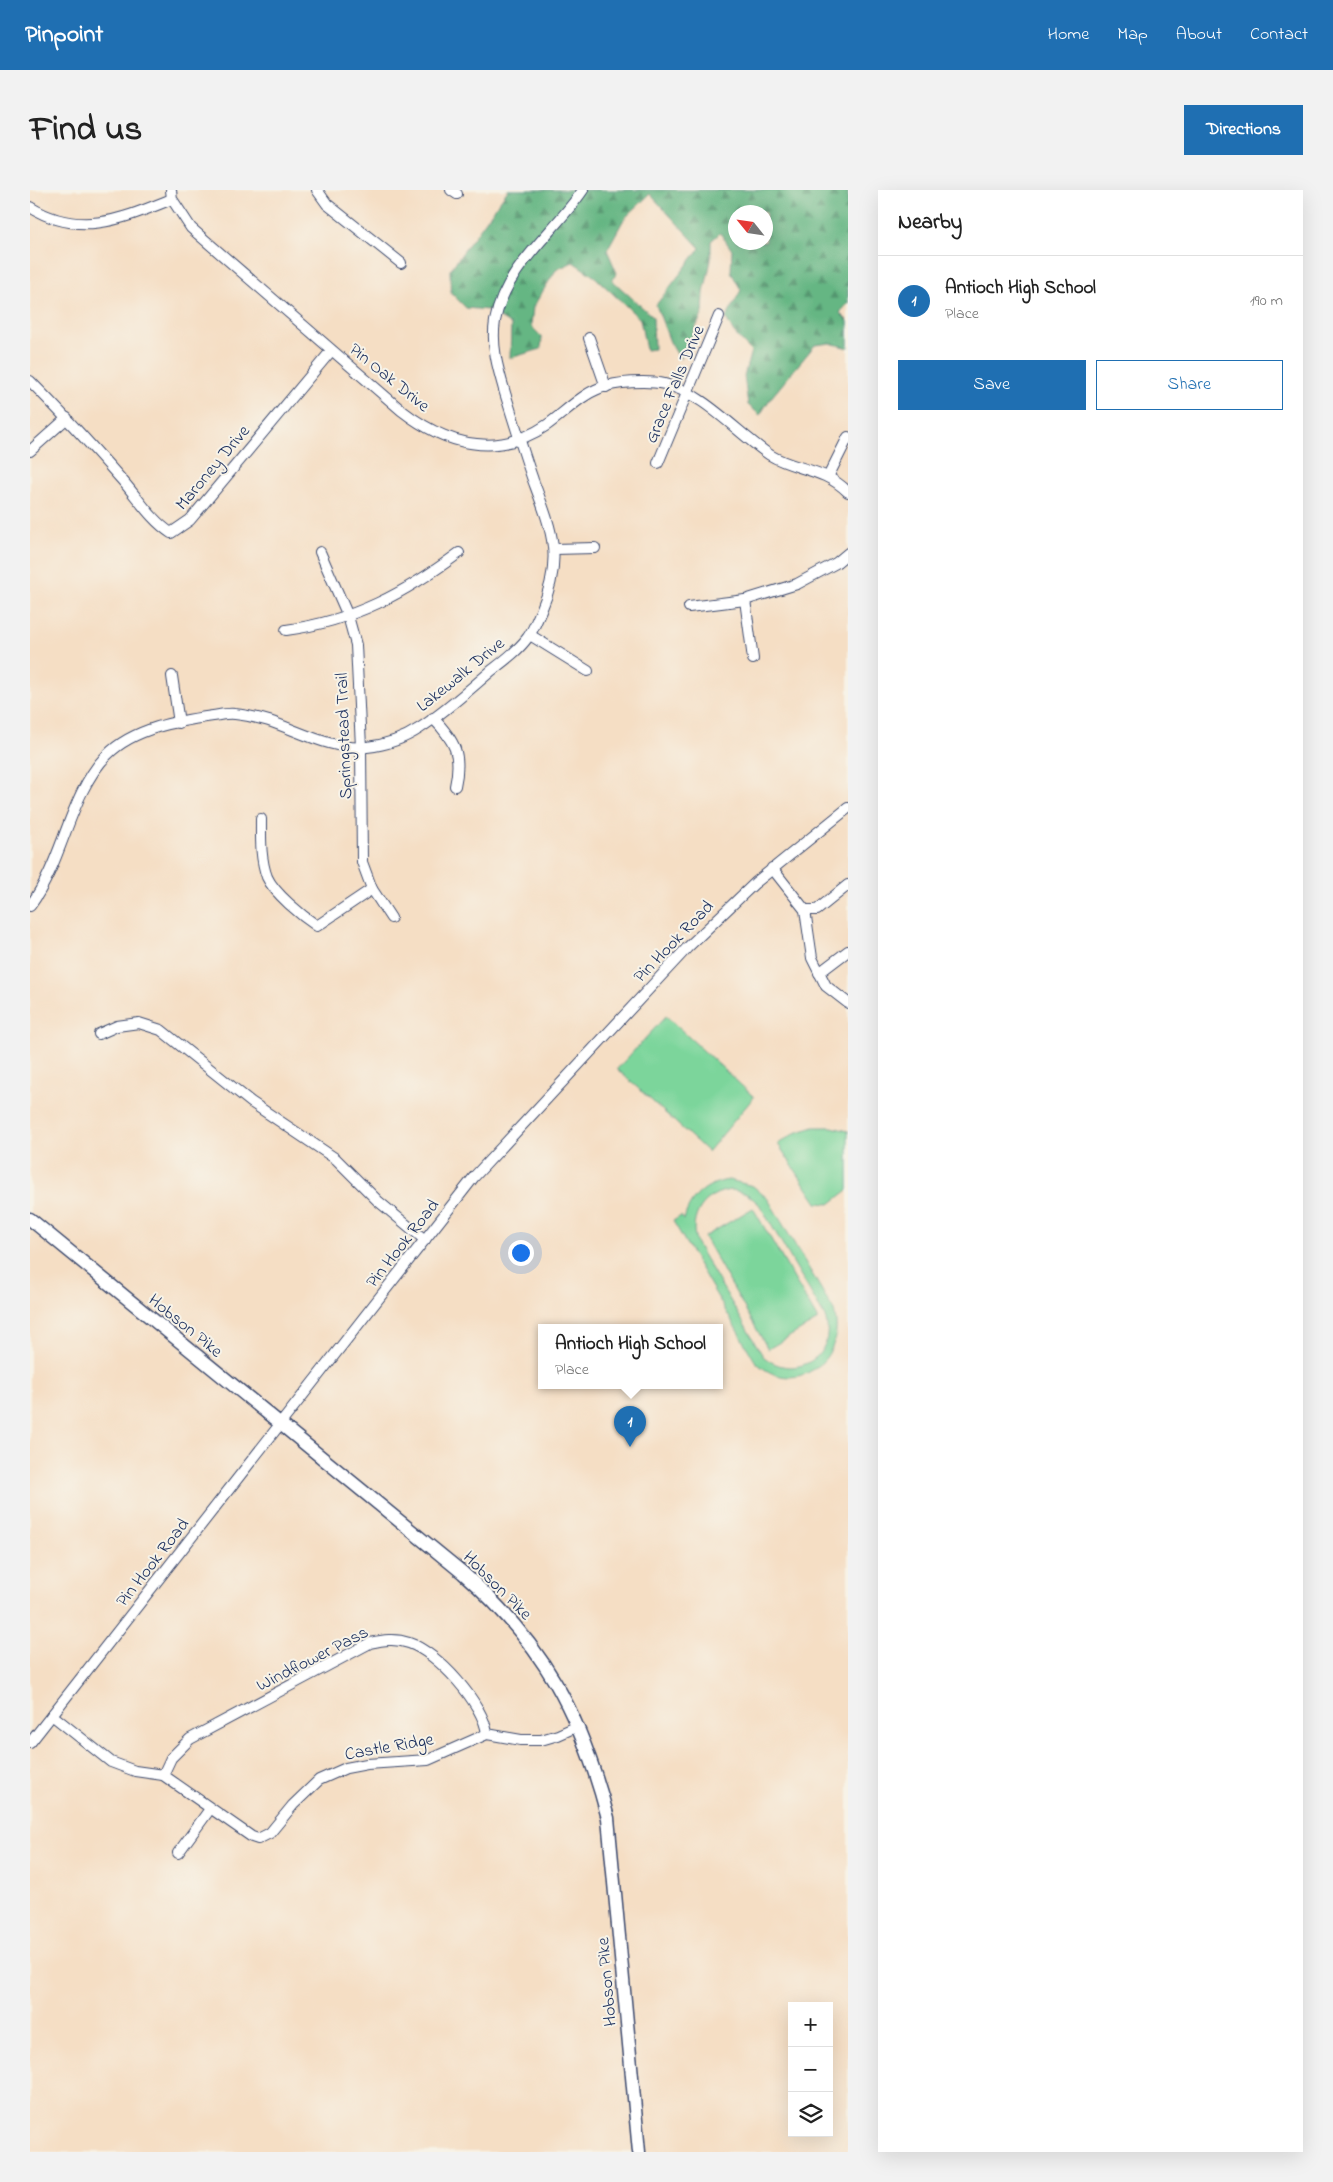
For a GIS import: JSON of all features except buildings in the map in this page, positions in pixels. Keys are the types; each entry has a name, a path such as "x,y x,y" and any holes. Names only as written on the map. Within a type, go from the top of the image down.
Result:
{"main road":[{"name":"Hobson Pike","path":"30,1219 488,1595 515,1624 556,1682 578,1726 596,1774 608,1818 638,2152"}],"street":[{"path":"317,190 327,204 401,263"},
{"name":"Lakewalk Drive","path":"30,906 56,860 84,786 107,754 125,741 142,732 233,713 268,720 325,742 361,747 394,741 420,729 520,647 530,635 546,598 554,573 554,549 546,511 520,440 498,368 493,344 495,321 502,298 512,276 583,190"},
{"path":"30,207 45,216 83,225 123,218 172,195"},
{"name":"Pin Oak Drive","path":"172,195 191,228 269,294 331,351 413,419 449,438 481,445 520,440 545,426 600,387 631,382 664,384 688,393 773,456 828,477 839,483 848,492"},
{"name":"Grace Falls Drive","path":"658,463 719,316"},
{"path":"589,338 606,386"},
{"name":"Maroney Drive","path":"30,381 67,418 143,504 159,525 171,534 190,520 331,351"},
{"path":"30,451 67,418"},
{"path":"828,477 848,437"},
{"path":"554,549 595,548"},
{"name":"Springstead Trail","path":"320,552 348,616 356,645 361,747 362,862 372,889 391,918"},
{"path":"286,630 313,626 348,616 399,594 459,553"},
{"path":"689,607 745,600 797,584 836,563 848,553"},
{"path":"745,600 753,660"},
{"path":"530,635 588,671"},
{"path":"172,676 179,723"},
{"path":"433,718 447,732 455,747 459,761 455,786"},
{"name":"Pin Hook Road","path":"30,1743 474,1177 687,948 772,868 848,808"},
{"path":"262,819 261,853 268,878 303,917 316,926 372,889"},
{"path":"772,868 805,910 812,958 826,986 848,1003"},
{"path":"805,910 817,910 848,885"},
{"path":"819,973 848,951"},
{"path":"99,1034 117,1026 139,1023 161,1030 251,1102 336,1159 378,1201 425,1240"},
{"name":"Windflower Pass","path":"163,1776 171,1758 190,1739 370,1643 388,1640 410,1643 440,1663 478,1710 486,1727 487,1734"},
{"name":"Castle Ridge","path":"52,1715 111,1762 135,1771 163,1776 252,1837 258,1838 263,1837 279,1824 307,1791 320,1780 333,1773 367,1764 428,1760 487,1734"},
{"path":"487,1734 521,1740 541,1740 558,1736 578,1726"},
{"path":"178,1853 210,1808"}],"green space":[{"path":"508,190 848,190 848,303 840,313 848,321 848,348 830,343 815,345 770,399 760,415 748,405 744,376 751,351 734,333 726,318 741,290 731,272 732,250 773,250 773,205 728,205 728,244 720,233 711,241 711,260 704,293 703,313 680,359 670,342 656,305 700,248 650,194 624,219 607,250 617,273 612,280 653,317 654,349 646,350 640,319 595,277 573,262 556,270 533,307 531,326 542,337 541,349 510,358 511,325 488,310 466,308 451,293 450,270"},
{"path":"666,1016 754,1097 708,1152 617,1069"},
{"path":"814,1127 832,1127 848,1131 848,1190 830,1204 817,1203 778,1144 795,1133"},
{"path":"729,1180 753,1186 768,1199 834,1311 836,1329 833,1345 825,1359 814,1369 800,1376 785,1377 770,1372 755,1361 673,1221 681,1216 684,1220 694,1198 706,1188","holes":["732,1190 747,1194 759,1204 825,1317 827,1331 825,1343 819,1354 800,1366 788,1367 775,1364 763,1356 697,1244 694,1225 696,1216 706,1201 722,1192"]},
{"path":"753,1208 818,1320 768,1349 704,1237"}],"place":[{"name":"Antioch High School","path":"630,1447"}]}
